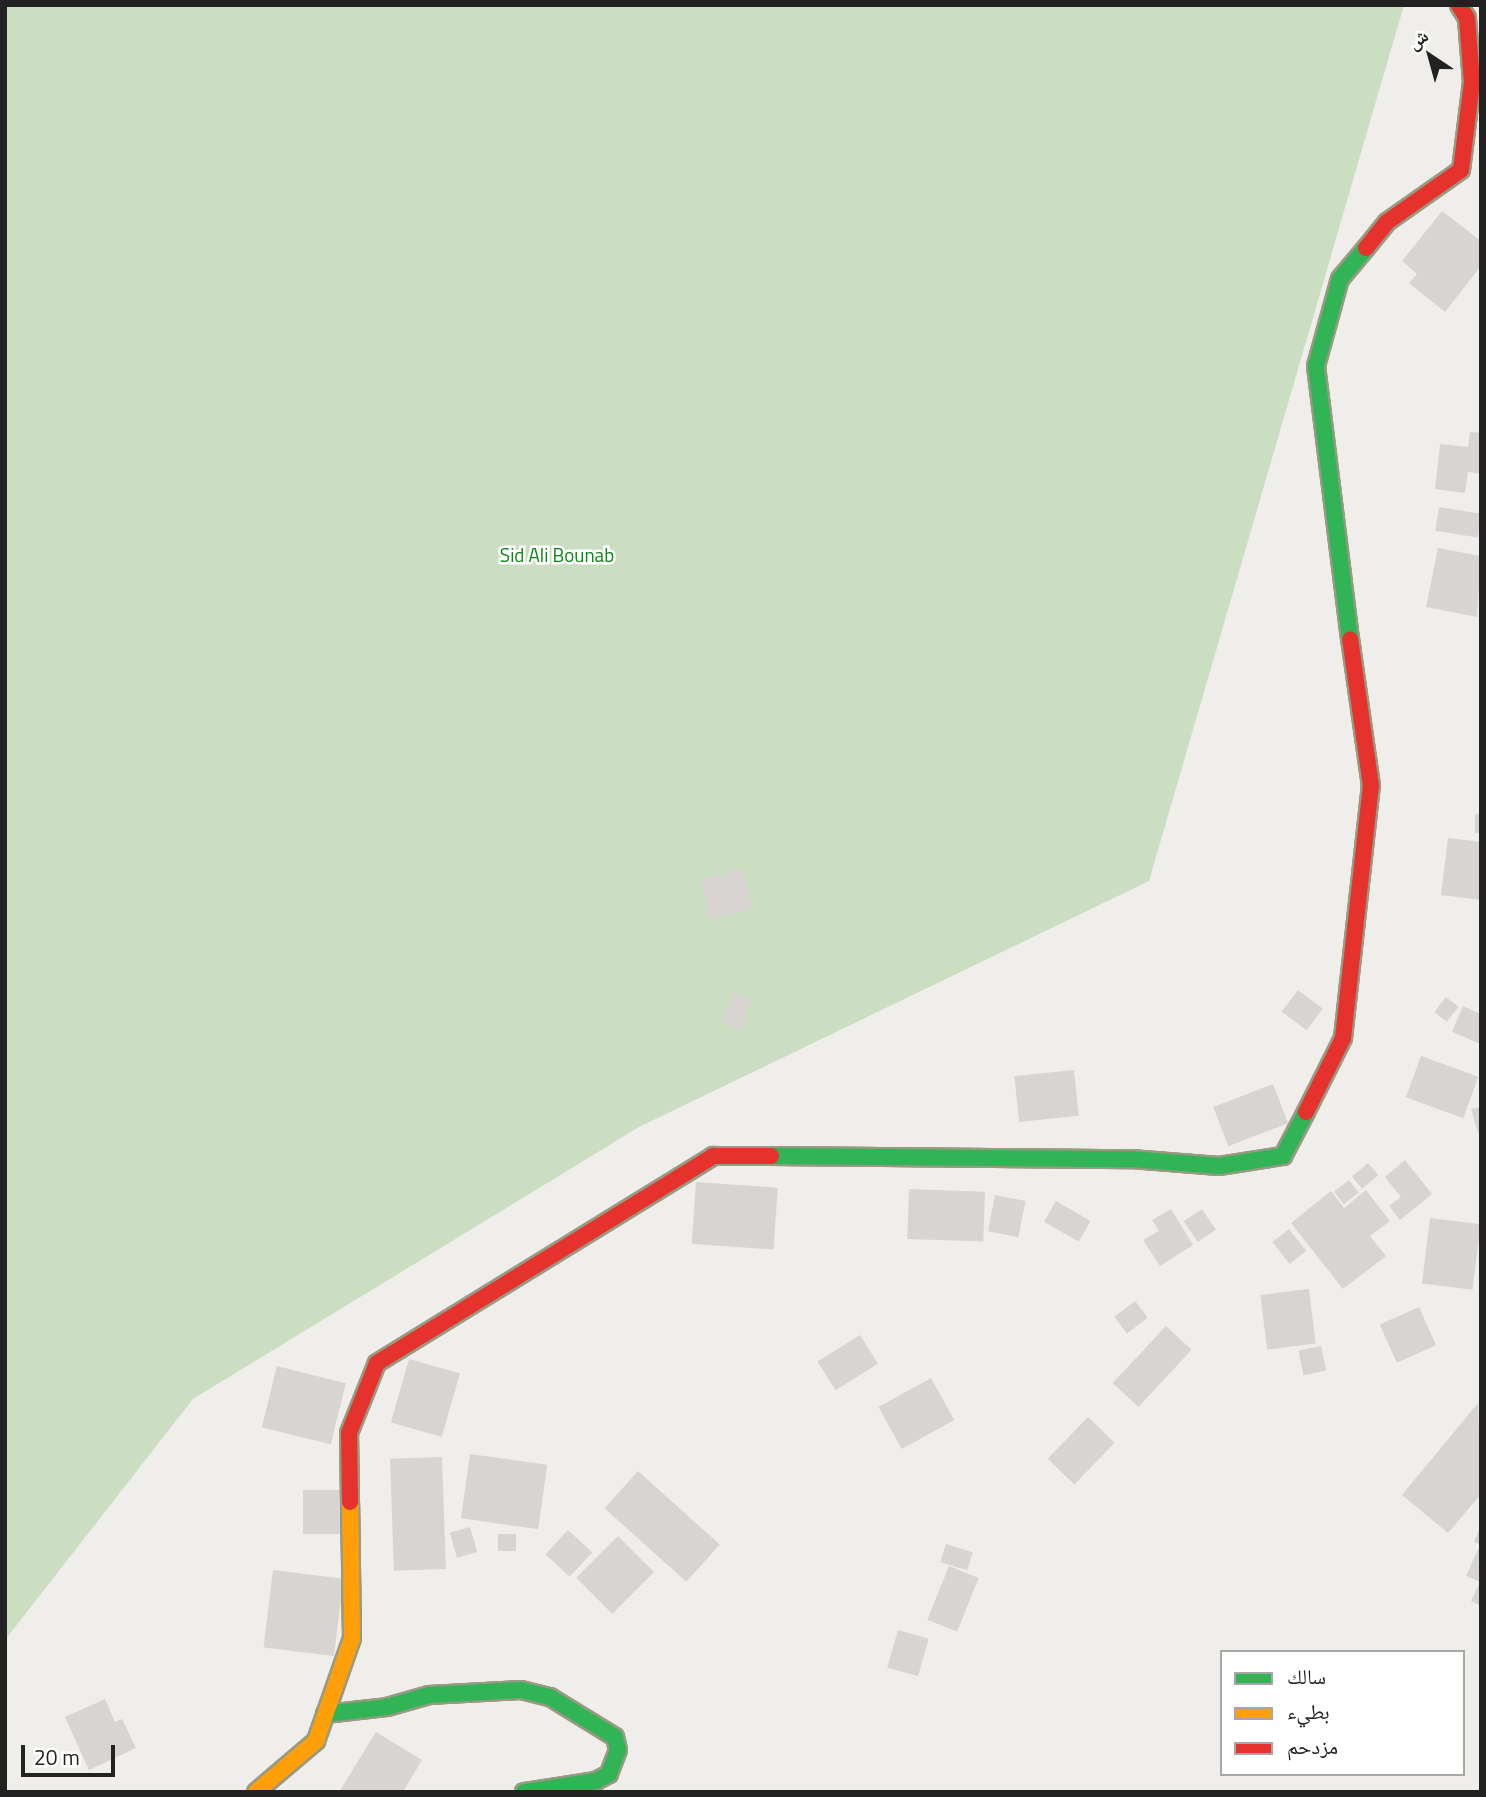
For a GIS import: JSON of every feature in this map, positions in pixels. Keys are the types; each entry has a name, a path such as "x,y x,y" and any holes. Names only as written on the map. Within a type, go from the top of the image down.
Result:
{"street":[{"path":"256,1792 316,1741 352,1638 349,1433 377,1363 713,1156 1131,1159 1219,1166 1283,1156 1343,1038 1371,786 1331,513 1316,366 1340,279 1387,222 1461,170 1472,82 1467,18 1459,5"},
{"path":"325,1714 387,1707 429,1695 521,1690 550,1697 615,1737 618,1750 609,1774 596,1781 524,1792"}],"green space":[{"name":"Sid Ali Bounab","path":"5,5 1404,5 1149,881 639,1127 193,1399 5,1640"}],"building":[{"path":"1442,211 1481,241 1481,266 1445,312 1409,283 1417,274 1402,261"},
{"path":"1470,432 1481,433 1481,474 1468,472 1465,493 1435,489 1440,444 1468,447"},
{"path":"1439,507 1481,514 1478,537 1435,531"},
{"path":"1438,548 1481,556 1477,617 1426,607"},
{"path":"1475,814 1481,814 1481,833 1475,833"},
{"path":"1448,838 1481,842 1481,900 1441,895"},
{"path":"742,869 753,909 711,920 700,880"},
{"path":"1298,990 1323,1009 1307,1030 1282,1012"},
{"path":"733,993 752,1000 741,1029 722,1022"},
{"path":"1446,997 1459,1007 1447,1022 1434,1012"},
{"path":"1463,1006 1481,1014 1481,1044 1452,1032"},
{"path":"1421,1056 1478,1077 1463,1118 1406,1097"},
{"path":"1074,1070 1079,1116 1019,1122 1014,1076"},
{"path":"1273,1084 1288,1123 1228,1146 1213,1107"},
{"path":"1481,1107 1481,1132 1478,1133 1471,1109"},
{"path":"1405,1160 1432,1194 1400,1220 1389,1206 1401,1197 1385,1177"},
{"path":"1368,1163 1378,1175 1362,1189 1352,1176"},
{"path":"1349,1180 1359,1193 1344,1204 1334,1192"},
{"path":"696,1182 778,1188 773,1250 692,1244"},
{"path":"909,1189 985,1192 983,1242 907,1239"},
{"path":"1366,1190 1390,1221 1370,1236 1386,1256 1343,1289 1291,1223 1331,1191 1344,1208"},
{"path":"995,1195 1025,1201 1018,1237 988,1231"},
{"path":"1056,1201 1091,1221 1079,1242 1044,1222"},
{"path":"1171,1209 1193,1245 1160,1266 1143,1240 1159,1231 1152,1220"},
{"path":"1202,1209 1216,1230 1198,1242 1184,1221"},
{"path":"1430,1218 1481,1224 1473,1290 1422,1284"},
{"path":"1289,1229 1306,1251 1290,1264 1272,1242"},
{"path":"1309,1289 1316,1344 1267,1350 1260,1295"},
{"path":"1135,1301 1148,1318 1127,1333 1114,1317"},
{"path":"1419,1307 1436,1345 1397,1363 1380,1324"},
{"path":"1166,1326 1192,1350 1138,1407 1113,1383"},
{"path":"860,1335 878,1364 836,1390 818,1361"},
{"path":"1321,1346 1326,1370 1304,1375 1299,1351"},
{"path":"409,1359 460,1374 442,1437 391,1422"},
{"path":"277,1366 346,1383 331,1444 262,1427"},
{"path":"931,1378 954,1420 902,1449 879,1407"},
{"path":"1478,1403 1481,1494 1448,1533 1402,1495"},
{"path":"1088,1417 1115,1443 1074,1484 1048,1459"},
{"path":"470,1454 547,1465 538,1529 461,1518"},
{"path":"442,1457 446,1569 394,1571 390,1459"},
{"path":"638,1471 720,1545 686,1582 605,1508"},
{"path":"303,1490 343,1490 343,1534 303,1534"},
{"path":"1481,1526 1481,1606 1471,1601 1480,1582 1466,1576 1480,1545 1474,1542"},
{"path":"470,1527 477,1552 457,1558 450,1533"},
{"path":"568,1530 592,1553 570,1577 545,1554"},
{"path":"498,1534 516,1534 516,1551 498,1551"},
{"path":"618,1536 654,1572 612,1614 576,1578"},
{"path":"946,1544 973,1552 967,1570 940,1562"},
{"path":"949,1566 979,1578 957,1632 927,1620"},
{"path":"273,1570 343,1579 334,1656 263,1647"},
{"path":"898,1630 929,1639 918,1676 887,1667"},
{"path":"105,1699 115,1722 122,1719 136,1748 89,1770 65,1717"},
{"path":"376,1732 422,1760 403,1792 339,1792"}],"traffic: fast":[{"path":"1350,639 1316,366 1340,279 1366,248"},
{"path":"771,1156 1131,1159 1219,1166 1283,1156 1306,1112"},
{"path":"325,1714 387,1707 429,1695 521,1690 550,1697 615,1737 618,1750 609,1774 596,1781 524,1792"}],"traffic: slow":[{"path":"256,1792 316,1741 352,1638 350,1502"}],"traffic: jam":[{"path":"1366,248 1387,222 1461,170 1472,82 1467,18 1459,5"},
{"path":"1306,1112 1343,1038 1371,786 1350,639"},
{"path":"350,1502 349,1433 377,1363 713,1156 771,1156"}]}
